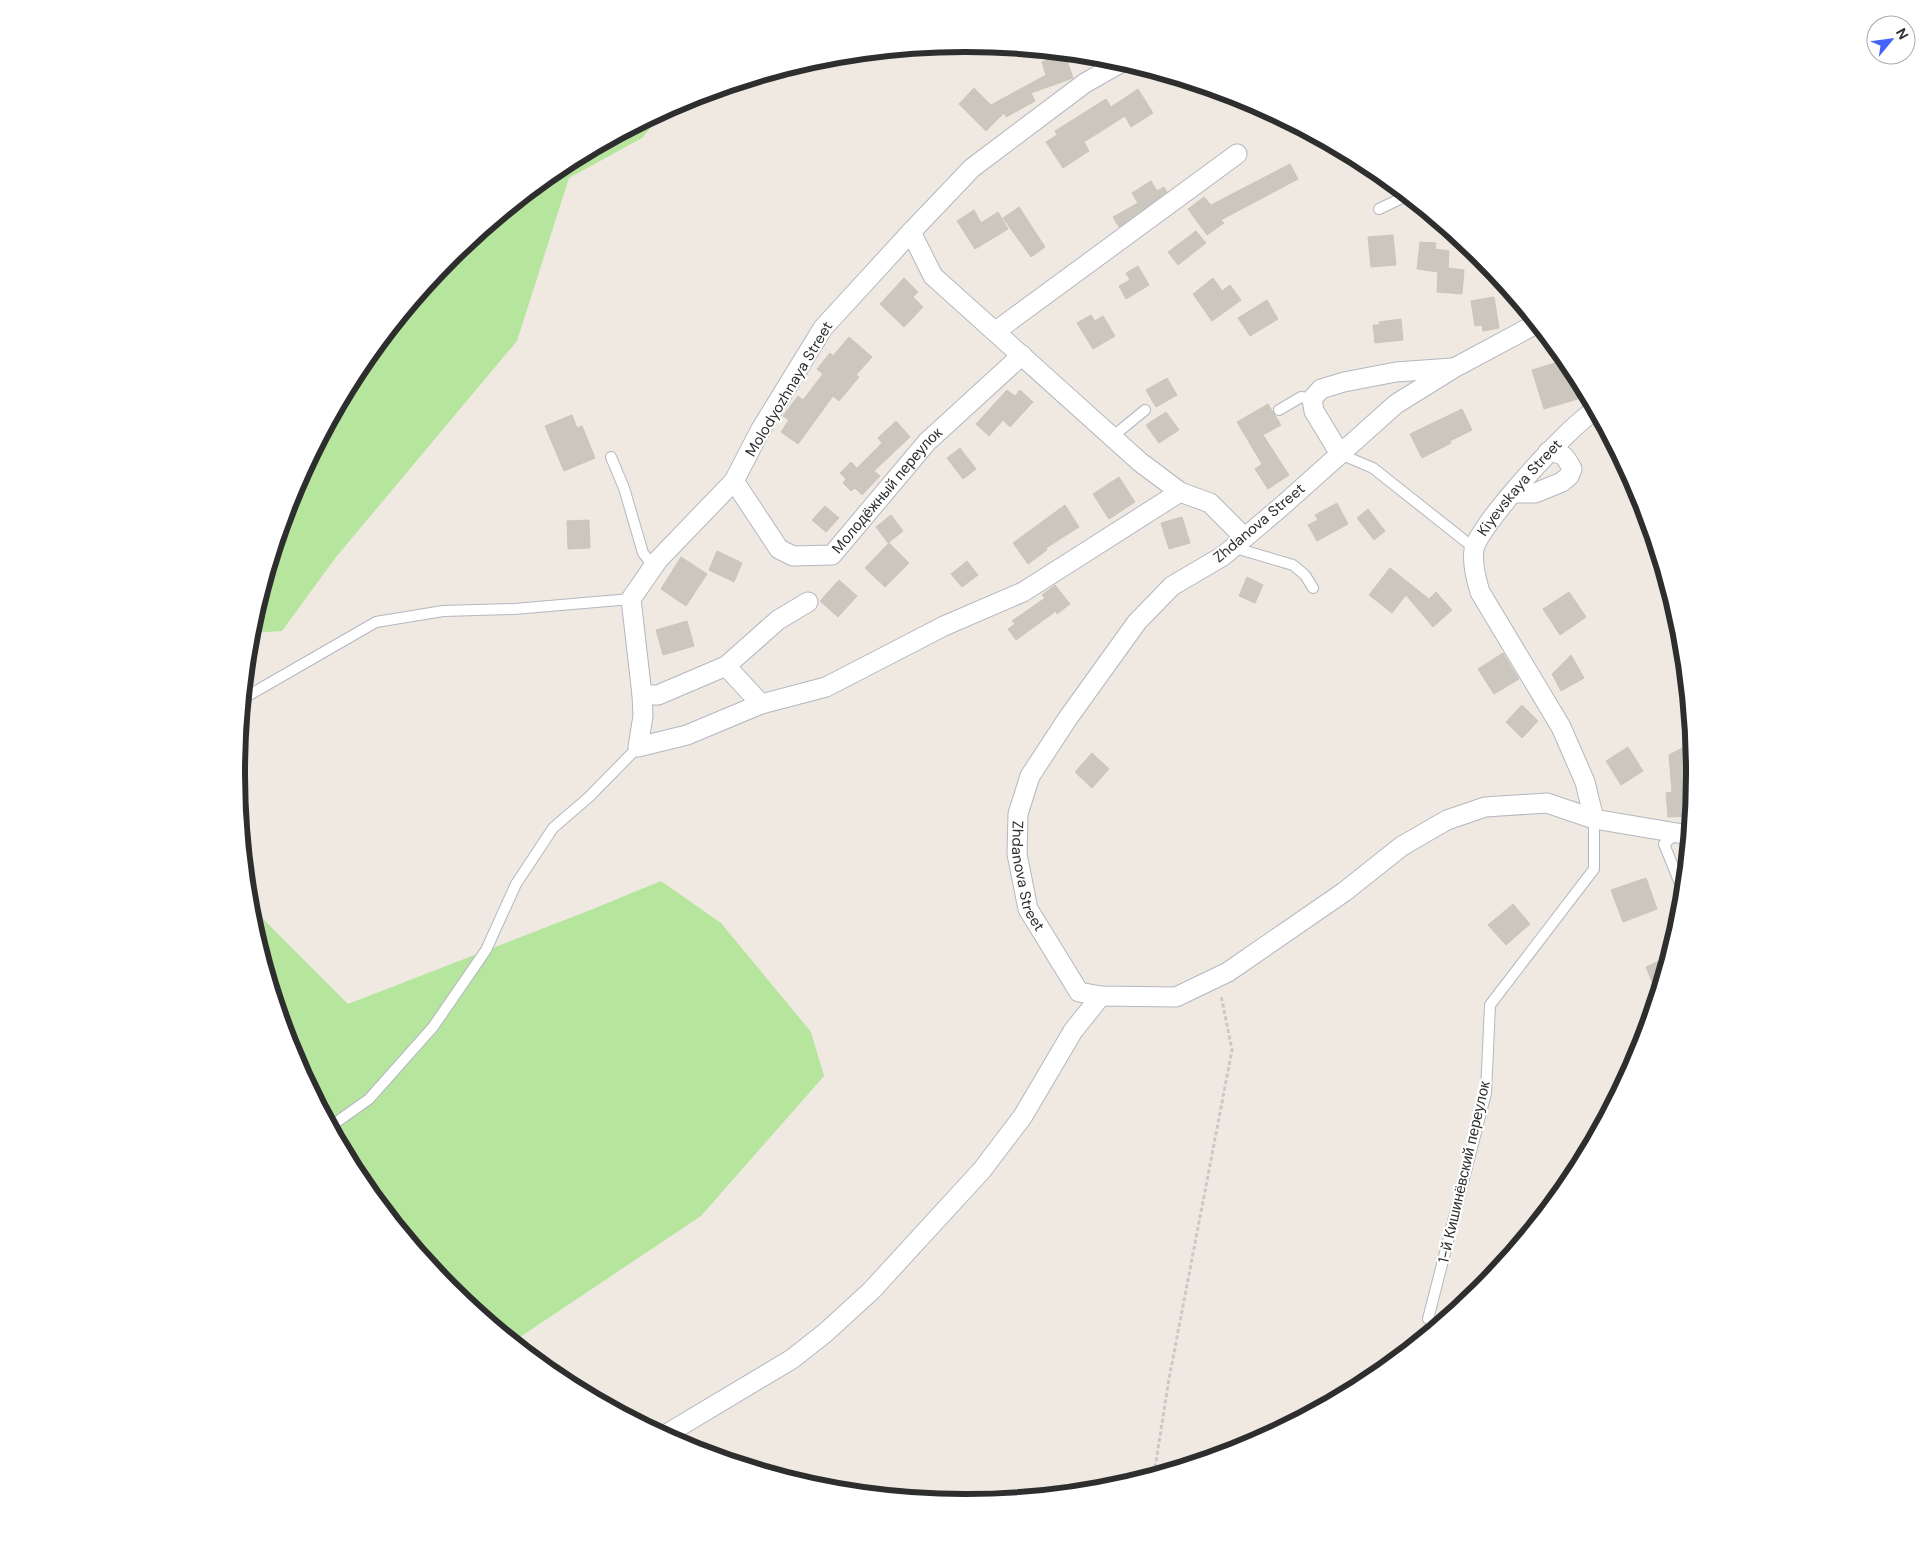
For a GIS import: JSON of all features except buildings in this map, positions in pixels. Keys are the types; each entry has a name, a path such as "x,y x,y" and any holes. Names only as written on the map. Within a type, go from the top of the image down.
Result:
{"street":[{"name":"Molodyozhnaya Street","path":"631,599 654,567 734,481 761,429 823,328 972,168 1084,84 1112,68"},
{"path":"996,331 1237,154"},
{"path":"911,232 933,276 1140,462 1180,492 1210,503 1238,542"},
{"name":"Zhdanova Street","path":"1531,327 1454,368 1396,404 1223,556 1172,586 1137,622 1068,718 1030,776 1018,814 1017,854 1028,909 1079,992 1101,996 1176,997 1228,972 1344,892 1402,846 1447,820 1484,807 1547,803 1594,819 1682,834"},
{"name":"Молодёжный переулок","path":"734,481 779,549 793,556 832,554 927,442 1022,354"},
{"path":"1340,454 1314,411 1312,399 1321,389 1396,372 1454,368"},
{"path":"1396,372 1401,390 1396,404"},
{"name":"Kiyevskaya Street","path":"1590,415 1548,452 1488,525 1474,548 1476,580 1480,592 1561,727 1585,782 1594,819"},
{"path":"1514,493 1535,493 1562,482 1569,476 1572,469 1566,457 1558,453 1548,452"},
{"path":"631,599 642,694 643,716 638,747 687,735 761,704 826,687 944,626 1022,592 1180,492"},
{"path":"642,694 658,695 726,666 778,620 808,602"},
{"path":"726,666 761,704"},
{"path":"673,1431 792,1359 825,1333 871,1290 982,1170 1023,1116 1073,1030 1101,996"}],"lane":[{"path":"1379,209 1401,199"},
{"path":"1279,410 1301,397 1312,399"},
{"path":"1112,437 1145,410"},
{"path":"1340,454 1373,468 1474,548"},
{"path":"611,458 624,488 643,553 654,567"},
{"path":"1238,542 1293,565 1305,575 1313,588"},
{"path":"250,695 376,622 443,611 514,609 631,599"},
{"path":"336,1122 369,1099 433,1027 486,950 516,884 553,828 588,797 638,747"},
{"name":"1-й Кишинёвский переулок","path":"1428,1320 1486,1093 1490,1005 1594,869 1594,819"},
{"path":"1678,879 1664,844 1682,834"}],"path":[{"path":"1155,1468 1169,1379 1232,1050 1218,977"}],"green space":[{"path":"654,124 642,138 569,178 517,341 336,557 282,631 259,632 283,541 319,454 366,373 394,334 456,264 490,231 527,201 605,149"},
{"path":"661,881 721,923 811,1032 824,1076 701,1216 518,1338 490,1315 424,1248 394,1212 366,1173 319,1092 300,1049 283,1005 259,915 348,1004"}]}
